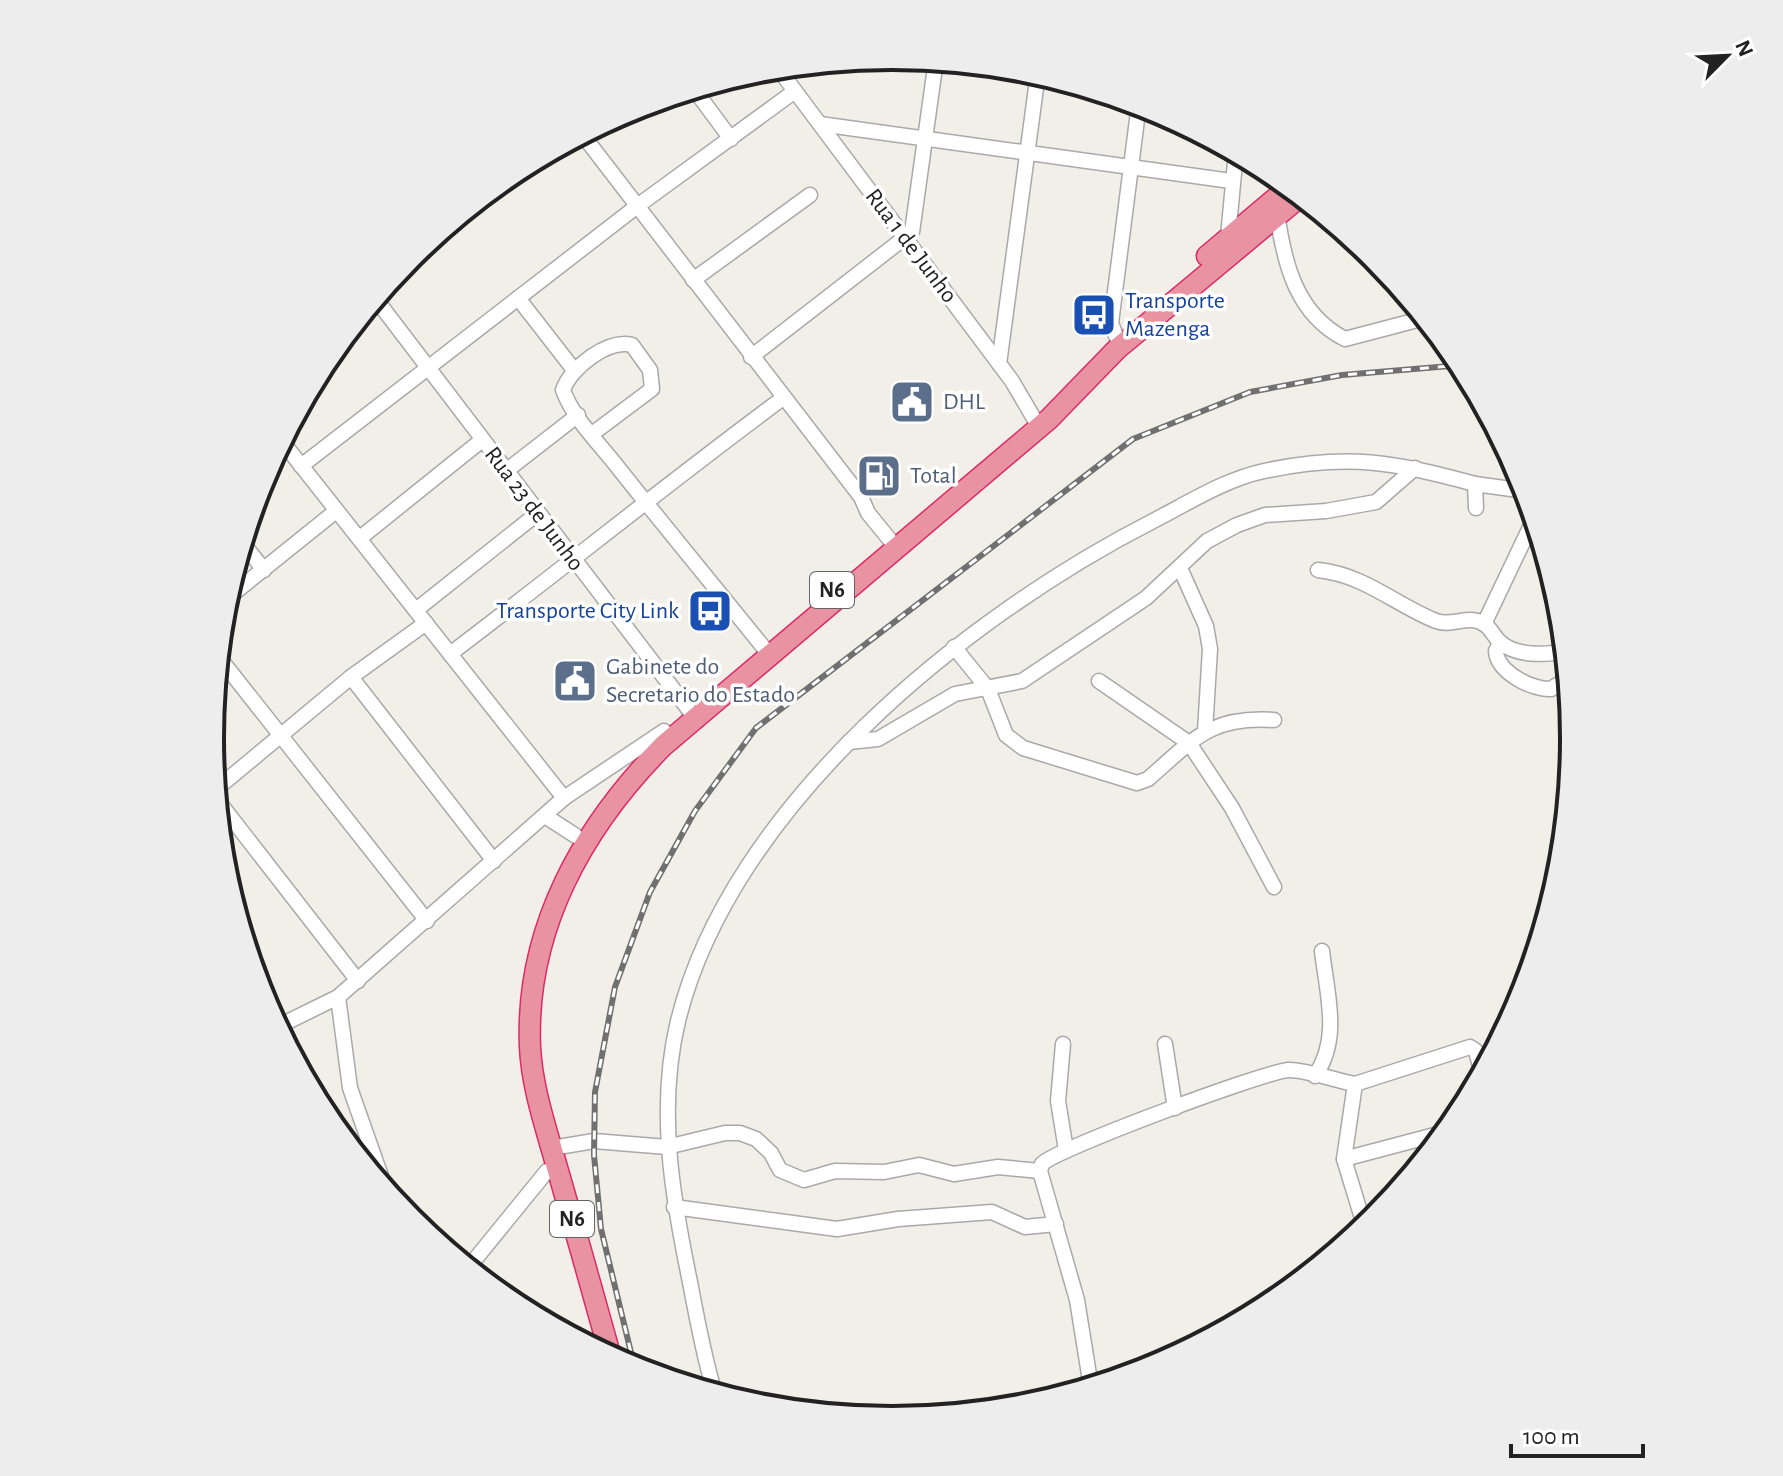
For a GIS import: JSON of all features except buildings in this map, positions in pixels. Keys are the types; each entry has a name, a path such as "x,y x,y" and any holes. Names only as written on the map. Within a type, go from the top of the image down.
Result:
{"highway":[{"name":"N6","path":"606,1342 552,1148 530,1049 534,988 551,916 582,844 630,779 764,648 890,540 1036,422 1116,336 1280,195"},
{"name":"N6","path":"593,1335 523,1080 520,1024 524,988 540,914 576,836 605,793 664,731 693,715 1291,203"}],"street":[{"path":"751,357 915,226 934,71"},
{"name":"Rua 1 de Junho","path":"786,79 999,364 1036,422"},
{"path":"999,364 1036,86"},
{"path":"301,466 636,207 795,91"},
{"path":"701,98 731,139"},
{"path":"1116,336 1111,323 1137,117"},
{"path":"820,124 1231,181"},
{"path":"589,143 861,497 868,513 890,540"},
{"path":"1228,237 1234,164"},
{"path":"693,280 810,195"},
{"path":"1277,213 1286,265 1296,289 1318,319 1336,334 1345,339 1413,321"},
{"path":"518,298 574,370"},
{"name":"Rua 23 de Junho","path":"382,307 693,715"},
{"path":"592,434 645,397 654,380 632,345 622,342 574,370 563,390 578,415 592,434 644,501 764,648"},
{"path":"450,654 573,561 644,501 783,398"},
{"path":"506,471 578,415"},
{"path":"360,538 482,440"},
{"path":"289,450 564,798"},
{"path":"712,1381 674,1207 667,1147 678,1022 697,964 727,902 785,814 849,742 954,647 1121,537 1238,479 1305,465 1361,459 1512,489"},
{"path":"849,742 878,739 955,694 1022,681 1146,598 1207,541 1237,525 1265,515 1326,511 1376,502 1415,468"},
{"path":"1475,484 1476,508"},
{"path":"241,588 336,511"},
{"path":"225,782 351,677 538,513"},
{"path":"1484,624 1527,533"},
{"path":"250,552 264,570"},
{"path":"1180,568 1206,626 1210,649 1205,731"},
{"path":"1318,570 1357,579 1436,621 1464,619 1484,624 1500,643 1516,651 1554,654"},
{"path":"1500,643 1496,651 1498,661 1528,684 1551,689 1557,685"},
{"path":"954,647 988,689 1006,735 1023,748 1137,783 1148,779 1205,731 1229,721 1274,720"},
{"path":"955,694 970,666"},
{"path":"227,668 427,921"},
{"path":"351,677 494,861"},
{"path":"1099,681 1189,743 1199,764 1232,808 1274,887"},
{"path":"287,1022 338,997 564,798 664,731"},
{"path":"228,814 358,981"},
{"path":"545,816 576,836"},
{"path":"1315,1076 1327,1058 1332,1028 1322,951"},
{"path":"338,997 350,1088 376,1162"},
{"path":"1063,1044 1058,1101 1066,1150"},
{"path":"1165,1044 1175,1108"},
{"path":"1089,1376 1077,1300 1040,1171 1045,1160 1175,1108 1288,1070 1355,1084 1470,1047 1476,1051 1478,1058"},
{"path":"1355,1084 1344,1159 1361,1213"},
{"path":"552,1148 594,1141 667,1147 725,1133 740,1133 756,1139 780,1170 804,1180 835,1171 884,1172 912,1166 954,1174 998,1167 1040,1171"},
{"path":"1344,1159 1427,1137"},
{"path":"475,1260 547,1171"},
{"path":"674,1207 837,1229 898,1219 992,1212 1025,1227 1056,1224"}],"railway":[{"path":"631,1353 601,1229 594,1155 595,1092 615,987 650,892 695,811 756,728 1133,439 1250,392 1342,375 1446,366"}],"place":[{"name":"Transporte Mazenga","path":"1094,315"},
{"name":"DHL","path":"912,402"},
{"name":"Total","path":"879,476"},
{"name":"Transporte City Link","path":"710,611"},
{"name":"Gabinete do Secretario do Estado","path":"575,681"}]}
